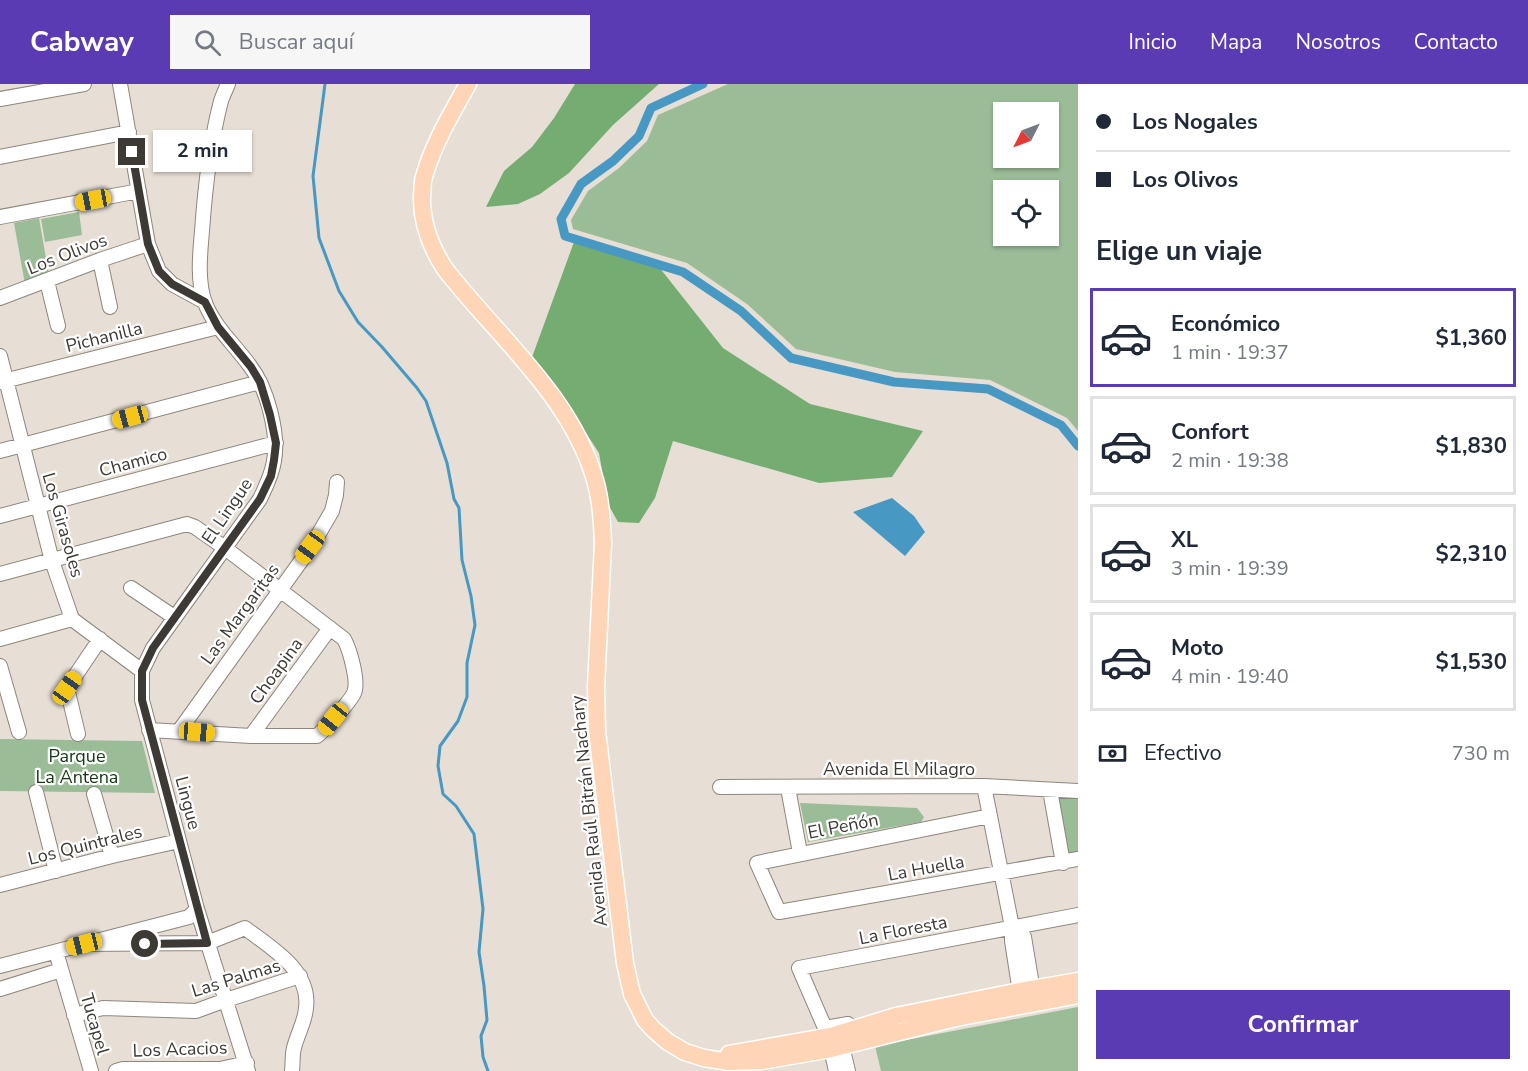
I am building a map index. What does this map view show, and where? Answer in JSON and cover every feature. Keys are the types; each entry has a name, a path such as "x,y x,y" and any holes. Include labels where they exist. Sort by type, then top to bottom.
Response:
{"main road":[{"name":"Avenida Raúl Bitrán Nachary","path":"468,84 435,148 423,178 422,208 425,229 433,251 445,269 560,406 572,426 595,479 603,543 596,687 597,731 626,972 635,1002 645,1020 676,1047 704,1058 915,1028 1078,981"},
{"name":"Avenida Raúl Bitrán Nachary","path":"832,1040 896,1016 1027,997 1078,995"}],"street":[{"path":"0,99 84,84"},
{"path":"120,84 148,244 159,271 172,284 205,302"},
{"name":"El Lingue","path":"142,671 153,648 174,617 260,499 271,476 274,460 276,443 260,382 251,367 218,327 205,302 201,283 200,255 205,188 222,99 228,84"},
{"path":"0,157 129,132"},
{"path":"0,218 139,191"},
{"name":"Los Olivos","path":"0,298 148,244"},
{"path":"100,260 110,308"},
{"path":"47,281 58,326"},
{"name":"Pichanilla","path":"3,381 218,327"},
{"name":"Los Girasoles","path":"0,356 3,381 52,561 72,619"},
{"path":"0,451 260,382"},
{"name":"Chamico","path":"0,516 276,443"},
{"name":"Las Margaritas","path":"179,731 310,547 332,511 337,482"},
{"path":"0,574 187,524 225,548 330,628 344,639 348,647 356,685 353,694 317,736 251,736 150,730"},
{"path":"131,588 174,617"},
{"path":"0,639 72,619 142,671"},
{"name":"Choapina","path":"251,736 330,628"},
{"path":"78,734 67,688 100,639"},
{"path":"0,666 19,732"},
{"name":"Lingue","path":"142,671 142,700 195,912 248,1067"},
{"path":"984,786 1012,927 1024,937 1027,997"},
{"name":"Avenida El Milagro","path":"720,787 984,786 1078,791"},
{"path":"788,788 800,853"},
{"path":"1050,790 1063,862"},
{"path":"36,792 56,871"},
{"path":"94,794 112,855"},
{"name":"El Peñón","path":"779,912 757,863 990,816"},
{"name":"Los Quintrales","path":"0,884 112,855 179,842"},
{"name":"La Huella","path":"779,912 1078,859"},
{"path":"0,966 189,917 195,912"},
{"name":"La Floresta","path":"832,1040 799,968 1078,915"},
{"path":"84,944 207,943 245,928 287,961 300,976 305,992 306,1008 294,1049 292,1071"},
{"name":"Tucapel","path":"56,952 91,1071"},
{"path":"0,988 61,970"},
{"name":"Las Palmas","path":"74,1015 104,1008 196,1011 300,976"},
{"path":"832,1040 836,1071"},
{"path":"832,1040 848,1071"},
{"name":"Los Acacios","path":"116,1071 248,1067"}],"green space":[{"path":"575,84 659,84 613,125 569,173 540,194 518,204 486,207 504,171 532,147 554,118"},
{"path":"728,84 1078,84 1078,431 1067,418 990,380 895,372 796,349 747,304 687,263 573,229 571,220 588,191 619,168 647,141 658,115"},
{"path":"79,212 82,235 45,242 41,219"},
{"path":"39,218 49,276 25,284 14,223"},
{"path":"574,242 659,267 723,348 810,404 923,431 892,477 819,483 673,441 655,498 639,523 618,522 608,504 599,453 564,399 531,360"},
{"name":"Parque La Antena","path":"0,739 142,741 155,793 0,791"},
{"path":"1059,796 1078,796 1078,854 1067,856 1057,801"},
{"path":"800,803 917,808 924,817 921,822 808,842"},
{"path":"1078,1007 1078,1071 881,1071 875,1046"}],"water":[{"path":"892,498 914,516 925,532 905,556 853,512"}],"waterway":[{"path":"325,84 313,176 319,238 339,291 358,322 382,347 426,401 447,463 454,499 459,508 462,560 475,625 467,663 467,697 458,721 440,746 438,766 443,794 456,806 474,834 483,909 479,952 487,1020 481,1036 483,1057 488,1071"},
{"path":"703,84 651,108 639,136 613,161 581,184 561,219 565,236 683,272 741,311 791,358 894,382 988,389 1061,425 1078,446"}],"route":[{"path":"132,152 148,244 159,271 172,284 205,302 218,327 251,367 260,382 276,443 271,476 260,499 174,617 153,648 142,671 142,700 207,943 145,944"}]}
